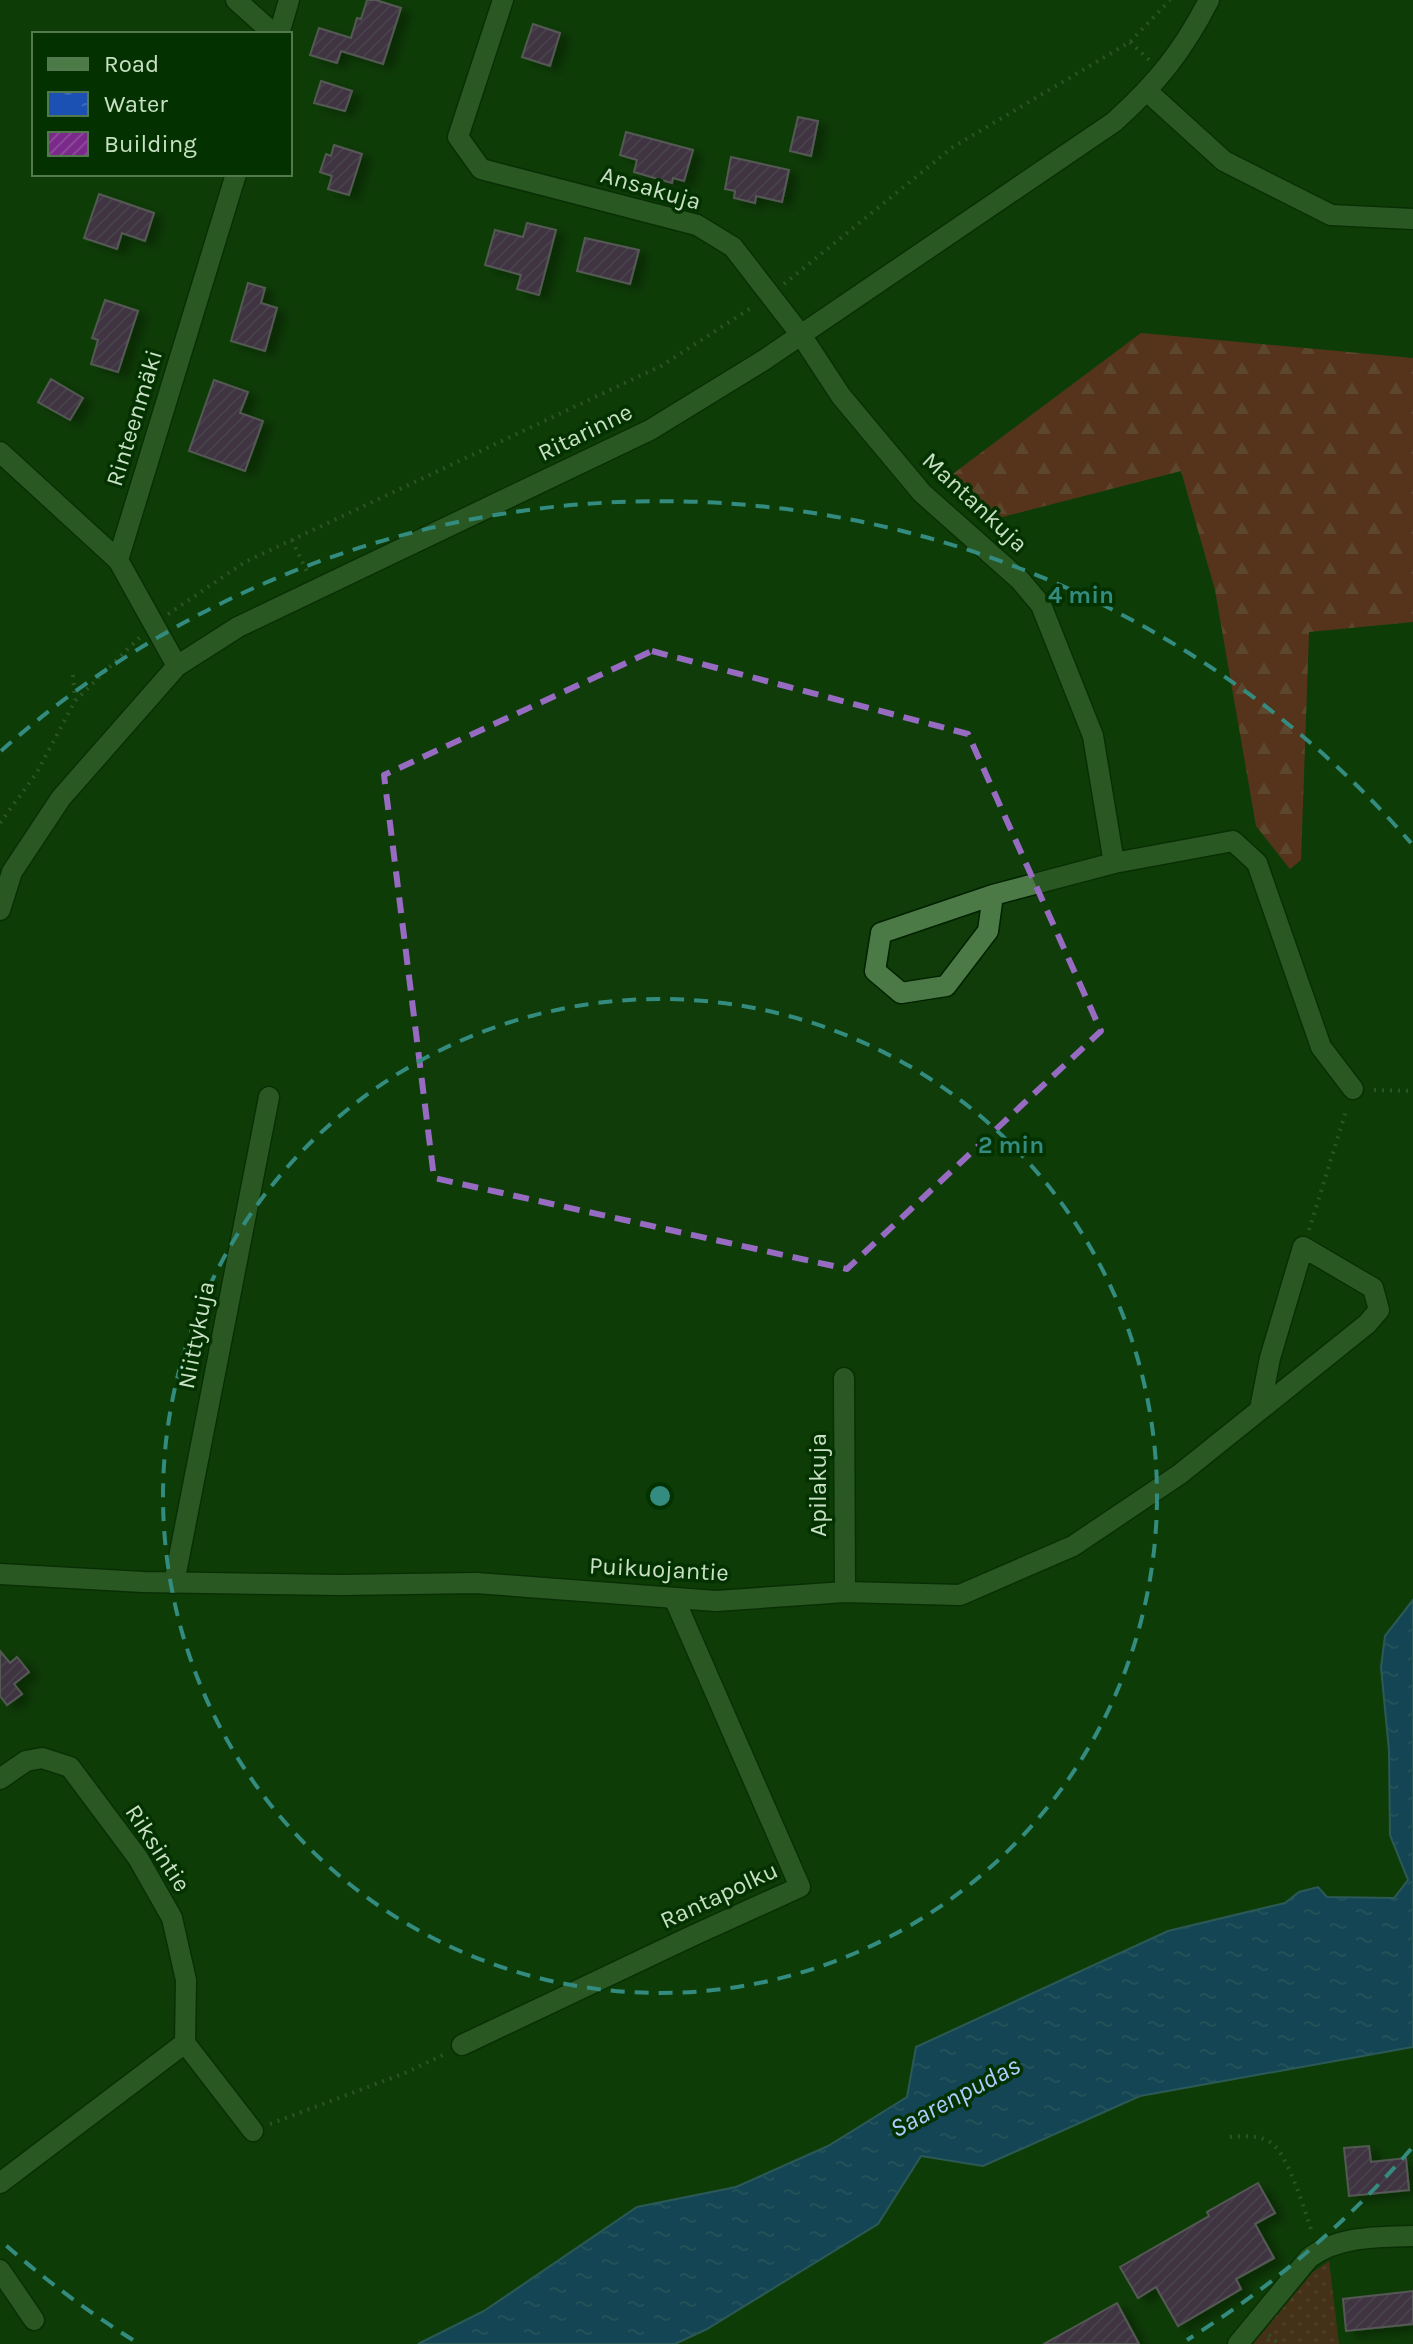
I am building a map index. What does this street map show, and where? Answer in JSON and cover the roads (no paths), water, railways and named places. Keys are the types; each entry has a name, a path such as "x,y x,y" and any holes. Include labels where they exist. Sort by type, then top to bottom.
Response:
{"street":[{"path":"236,0 275,32"},
{"path":"278,32 289,0"},
{"name":"Ansakuja","path":"503,0 458,137 481,169 697,225 733,247 801,335"},
{"name":"Ritarinne","path":"0,910 12,872 61,798 177,666 238,627 650,430 801,335 1114,122 1148,92 1190,37 1209,0"},
{"path":"1148,92 1224,161 1331,215 1413,219"},
{"name":"Rinteenmäki","path":"118,560 235,176"},
{"name":"Mantankuja","path":"801,335 841,396 922,493 1020,580 1041,605 1093,736 1114,863"},
{"path":"0,452 118,560 177,666"},
{"path":"993,895 988,931 946,986 901,993 875,971 881,933 993,895 1114,863 1233,841 1257,863 1321,1047 1353,1089"},
{"name":"Niittykuja","path":"174,1583 269,1097"},
{"name":"Puikuojantie","path":"0,1574 174,1583 476,1583 716,1601 845,1592 960,1595 1073,1546 1180,1474 1367,1324 1379,1310 1373,1288 1303,1247 1270,1358 1260,1409"},
{"name":"Apilakuja","path":"844,1378 845,1592"},
{"name":"Rantapolku","path":"462,2045 800,1887 674,1598"},
{"name":"Riksintie","path":"0,1779 26,1761 42,1758 70,1767 138,1858 172,1918 186,1980 185,2043"},
{"path":"0,2183 185,2043 253,2131"},
{"path":"1238,2344 1319,2250 1335,2244 1378,2237 1413,2236"},
{"path":"0,2270 34,2320"}],"water":[{"name":"Saarenpudas","path":"1413,1600 1413,2047 1140,2096 983,2166 921,2156 878,2224 707,2329 675,2344 418,2344 484,2311 637,2207 736,2187 828,2146 907,2097 916,2047 1168,1931 1285,1903 1299,1892 1318,1887 1327,1897 1394,1898 1408,1880 1390,1835 1389,1751 1381,1667 1385,1636"}]}
